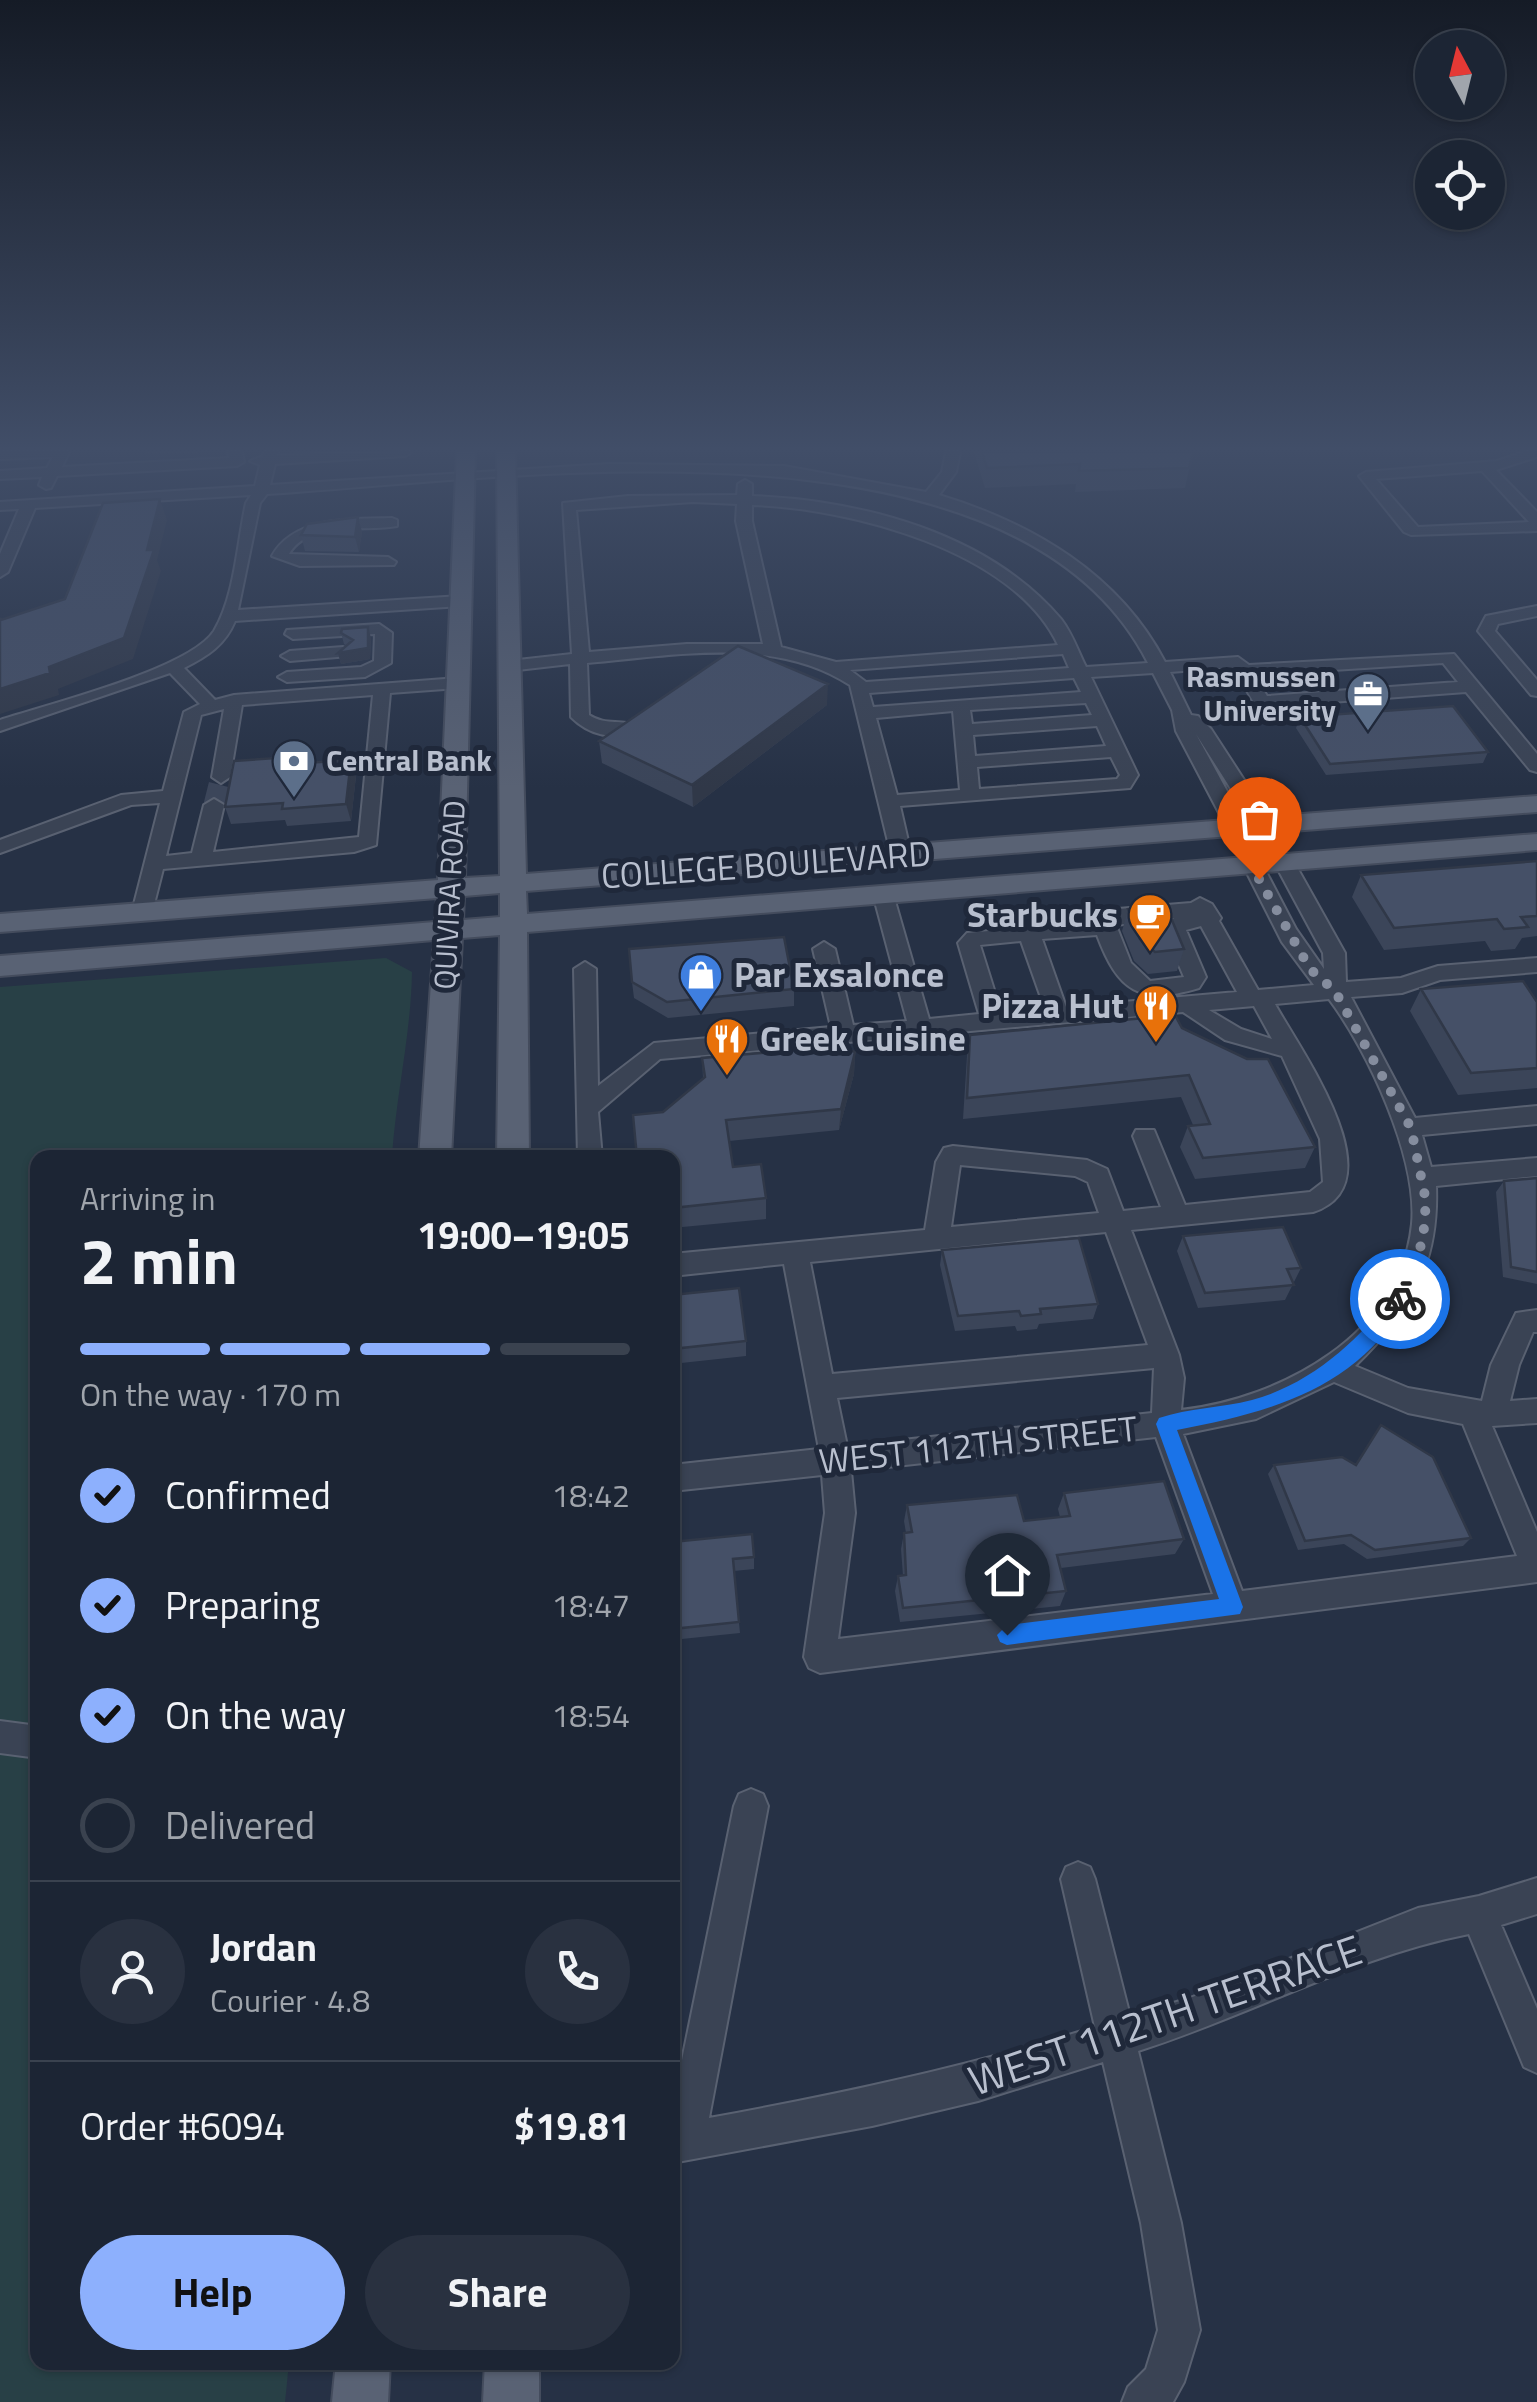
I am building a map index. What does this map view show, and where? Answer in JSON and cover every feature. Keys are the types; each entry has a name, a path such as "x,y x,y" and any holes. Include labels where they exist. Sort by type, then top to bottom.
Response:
{"main road":[{"name":"QUIVIRA ROAD","path":"435,1150 452,888 462,564"},
{"name":"QUIVIRA ROAD","path":"507,564 514,923 512,1150"},
{"name":"COLLEGE BOULEVARD","path":"0,924 1537,804"},
{"path":"1252,864 1262,847 1283,838 1459,823 1478,809"},
{"path":"1025,882 1052,866 1214,851 1244,839 1250,827"},
{"name":"COLLEGE BOULEVARD","path":"0,966 1537,842"},
{"path":"360,2402 362,2370"},
{"path":"511,2402 512,2370"}],"street":[{"path":"6,724 7,716 15,710 47,700 62,704 174,666 217,641 228,616 239,564"},
{"path":"573,564 580,717 599,730 627,728"},
{"path":"754,564 773,651"},
{"path":"888,800 1123,784 1130,775 1056,624 989,564"},
{"path":"1072,564 1130,618 1181,710 1185,732 1250,827"},
{"path":"228,616 461,601"},
{"path":"1537,611 1492,620 1486,631 1537,691"},
{"path":"284,696 297,612"},
{"path":"379,630 384,633 377,650 380,665 372,670 290,656 379,630"},
{"path":"509,666 748,648 834,667 846,673 859,688 901,854"},
{"path":"834,667 1068,649"},
{"path":"290,656 343,652"},
{"path":"1243,670 1448,658 1537,766"},
{"path":"859,688 1238,662 1262,702 1472,686"},
{"path":"174,666 210,705"},
{"path":"142,912 193,712 234,700 458,683"},
{"path":"154,862 354,846 369,840 382,689"},
{"path":"866,713 1092,697"},
{"path":"221,777 234,700"},
{"path":"961,705 970,794"},
{"path":"963,730 1102,720"},
{"path":"966,762 1118,752"},
{"path":"0,846 128,799 172,796"},
{"path":"201,859 214,805"},
{"name":"WEST 112TH STREET","path":"1284,862 1334,953 1335,991"},
{"name":"WEST 112TH STREET","path":"680,1477 1166,1424 1256,1407 1334,1369 1378,1330 1409,1284 1423,1240 1424,1177 1411,1128 1335,991 1310,969 1252,864"},
{"path":"883,894 920,1026"},
{"path":"992,1020 970,942 974,938 1099,928 1118,916 1208,913"},
{"path":"1099,928 1129,981 1144,988 1183,986 1195,977 1174,928 1208,913"},
{"path":"680,1264 1178,1217 1313,1202 1326,1196 1335,1184 1335,1154 1324,1116 1208,913"},
{"path":"1099,928 1129,1008"},
{"path":"1029,934 1058,1015"},
{"path":"824,949 844,1033"},
{"path":"586,1109 654,1050 1402,985 1438,972 1537,965"},
{"path":"585,969 589,1150"},
{"path":"1187,1003 1260,1047 1286,1048"},
{"path":"1411,1128 1537,1115"},
{"path":"1145,1136 1178,1217"},
{"path":"936,1240 948,1162 956,1154 1087,1170 1100,1180 1165,1355 1170,1378 1166,1424 1232,1607"},
{"path":"1424,1177 1537,1167"},
{"path":"795,1253 836,1460 840,1513 820,1658 1536,1568 1483,1414 1525,1321 1537,1322"},
{"path":"821,1387 1165,1355"},
{"path":"1334,1369 1382,1394 1444,1412 1537,1411"},
{"path":"0,1737 30,1741"},
{"path":"680,2134 751,1806"},
{"path":"1078,1879 1161,2223 1179,2330 1164,2382 1143,2402"},
{"name":"WEST 112TH TERRACE","path":"680,2143 872,2107 978,2082 1118,2040 1418,1926 1478,1914 1537,1896"},
{"path":"1478,1914 1537,2054"}],"green space":[{"path":"386,958 412,972 393,1150 30,1150 30,1725 0,1721 0,987"},
{"path":"0,1750 30,1756 30,2370 288,2370 285,2402 0,2402"}],"building":[{"path":"79,564 149,564 124,638 49,667 50,673 0,689 0,618 65,599"},
{"path":"368,627 368,648 338,653 353,640 341,633 342,629"},
{"path":"738,646 828,684 692,785 599,741"},
{"path":"1453,706 1488,752 1330,764 1300,717"},
{"path":"276,758 275,765 351,760 346,804 282,809 283,803 225,807 234,761"},
{"path":"1537,861 1537,916 1521,917 1528,927 1504,929 1497,919 1394,928 1361,875"},
{"path":"1166,906 1184,949 1155,952 1140,939 1128,909"},
{"path":"784,937 794,989 667,1002 632,982 629,949"},
{"path":"1523,981 1537,1002 1537,1068 1471,1073 1421,989"},
{"path":"1175,1015 1182,1028 1247,1059 1268,1059 1315,1147 1203,1158 1188,1126 1210,1124 1189,1075 967,1098 970,1035"},
{"path":"841,1046 855,1052 841,1109 726,1120 733,1167 761,1164 766,1198 680,1207 680,1150 636,1150 633,1115 663,1112 705,1077 702,1058"},
{"path":"1537,1178 1537,1272 1511,1267 1504,1181"},
{"path":"1283,1227 1301,1268 1287,1269 1294,1285 1205,1293 1183,1236"},
{"path":"1079,1238 1098,1304 1040,1309 1041,1314 1021,1316 1019,1311 958,1316 942,1250"},
{"path":"739,1288 746,1341 680,1348 680,1294"},
{"path":"1381,1425 1433,1457 1471,1538 1375,1550 1351,1535 1305,1541 1274,1465 1342,1457 1356,1465"},
{"path":"1164,1481 1184,1539 1057,1555 1066,1591 903,1608 898,1576 906,1575 904,1533 912,1532 907,1505 1017,1495 1024,1521 1070,1516 1064,1493"},
{"path":"752,1534 754,1557 733,1559 739,1622 680,1628 680,1541"}],"tunnel":[{"path":"214,805 221,777"}],"way so far":[{"path":"1259,879 1310,969 1335,991 1411,1128 1426,1201 1423,1240 1400,1299"}],"place":[{"name":"Rasmussen University","path":"1368,732"},
{"name":"Central Bank","path":"294,799"},
{"name":"Starbucks","path":"1150,953"},
{"name":"Par Exsalonce","path":"701,1013"},
{"name":"Pizza Hut","path":"1156,1044"},
{"name":"Greek Cuisine","path":"727,1077"}],"route":[{"path":"1007,1635 1232,1607 1166,1424 1256,1407 1312,1382 1370,1339 1400,1299"}]}
